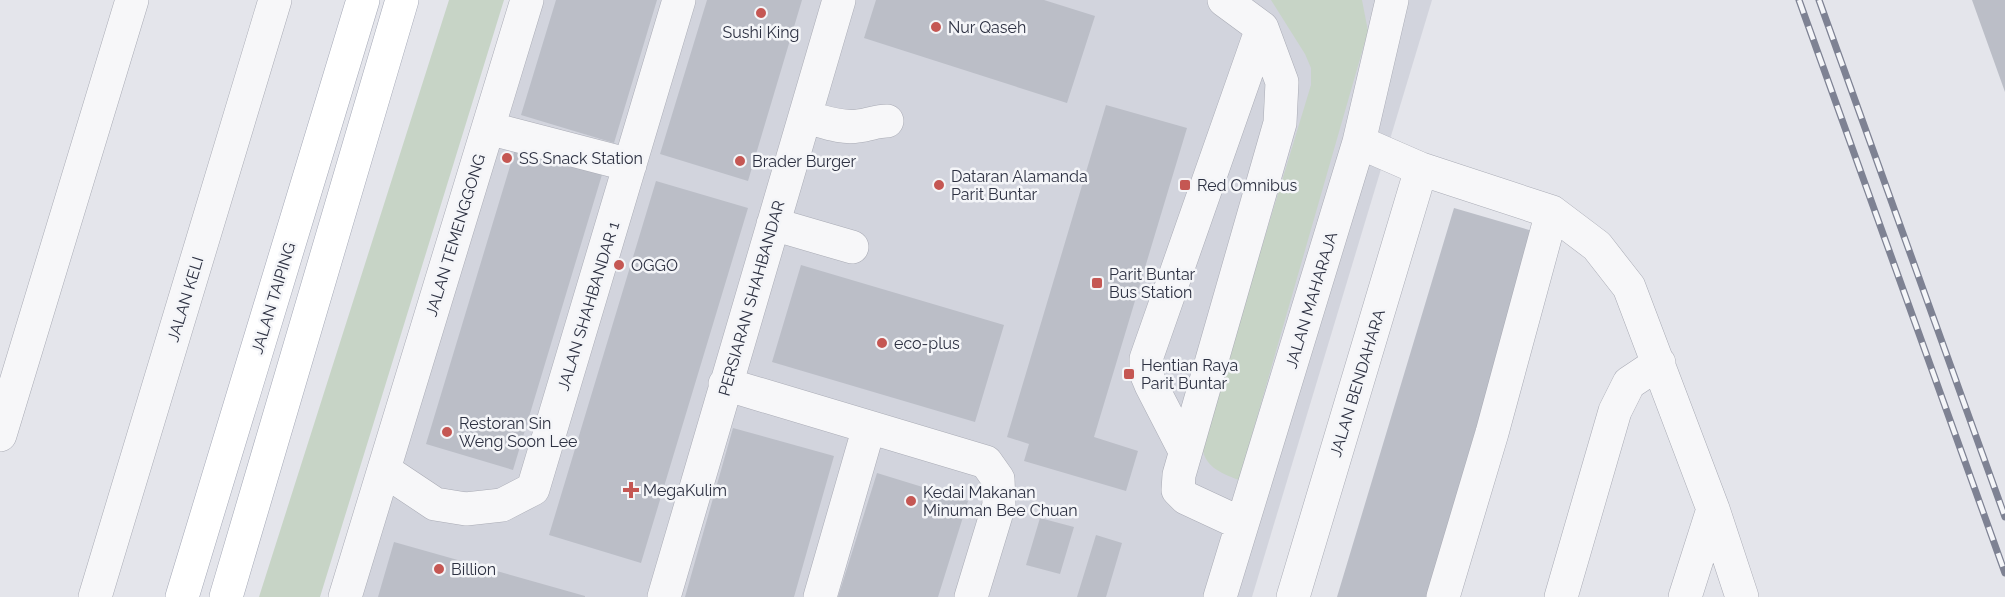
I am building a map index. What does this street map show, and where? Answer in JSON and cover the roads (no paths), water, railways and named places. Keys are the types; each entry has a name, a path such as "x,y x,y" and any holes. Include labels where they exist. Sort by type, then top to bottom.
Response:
{"main road":[{"name":"JALAN TAIPING","path":"182,597 363,0"},
{"path":"226,597 402,0"}],"street":[{"path":"0,435 132,0"},
{"name":"JALAN KELI","path":"95,597 274,0"},
{"name":"JALAN TEMENGGONG","path":"345,597 527,0"},
{"name":"JALAN SHAHBANDAR 1","path":"384,470 435,504 466,509 502,505 533,489 679,0"},
{"name":"PERSIARAN SHAHBANDAR","path":"664,597 839,0"},
{"path":"1224,0 1262,28 1282,82 1280,123 1185,451 1178,490 1186,498 1242,524"},
{"name":"JALAN MAHARAJA","path":"1220,597 1359,142 1392,0"},
{"path":"1185,451 1151,385 1146,373 1146,359 1262,28"},
{"path":"805,117 841,127 858,127 876,121 887,121"},
{"path":"488,128 630,165"},
{"path":"1359,142 1421,169 1552,212 1597,246 1629,287 1713,509 1742,597"},
{"name":"JALAN BENDAHARA","path":"1293,597 1421,169"},
{"path":"1443,597 1495,422 1552,212"},
{"path":"773,224 852,247"},
{"path":"1561,597 1616,411 1629,382 1659,363"},
{"path":"725,384 986,462 998,479 999,505 971,597"},
{"path":"820,597 869,427"},
{"path":"1685,597 1713,509"}],"railway":[{"path":"1799,0 2005,573"},
{"path":"1819,0 2005,517"}],"place":[{"name":"Sushi King","path":"761,13"},
{"name":"Nur Qaseh","path":"936,27"},
{"name":"SS Snack Station","path":"507,158"},
{"name":"Brader Burger","path":"740,161"},
{"name":"Dataran Alamanda Parit Buntar","path":"939,185"},
{"name":"Red Omnibus","path":"1185,185"},
{"name":"OGGO","path":"619,265"},
{"name":"Parit Buntar Bus Station","path":"1097,283"},
{"name":"eco-plus","path":"882,343"},
{"name":"Hentian Raya Parit Buntar","path":"1129,374"},
{"name":"Restoran Sin Weng Soon Lee","path":"447,432"},
{"name":"MegaKulim","path":"631,490"},
{"name":"Kedai Makanan Minuman Bee Chuan","path":"911,501"},
{"name":"Billion","path":"439,569"}]}
